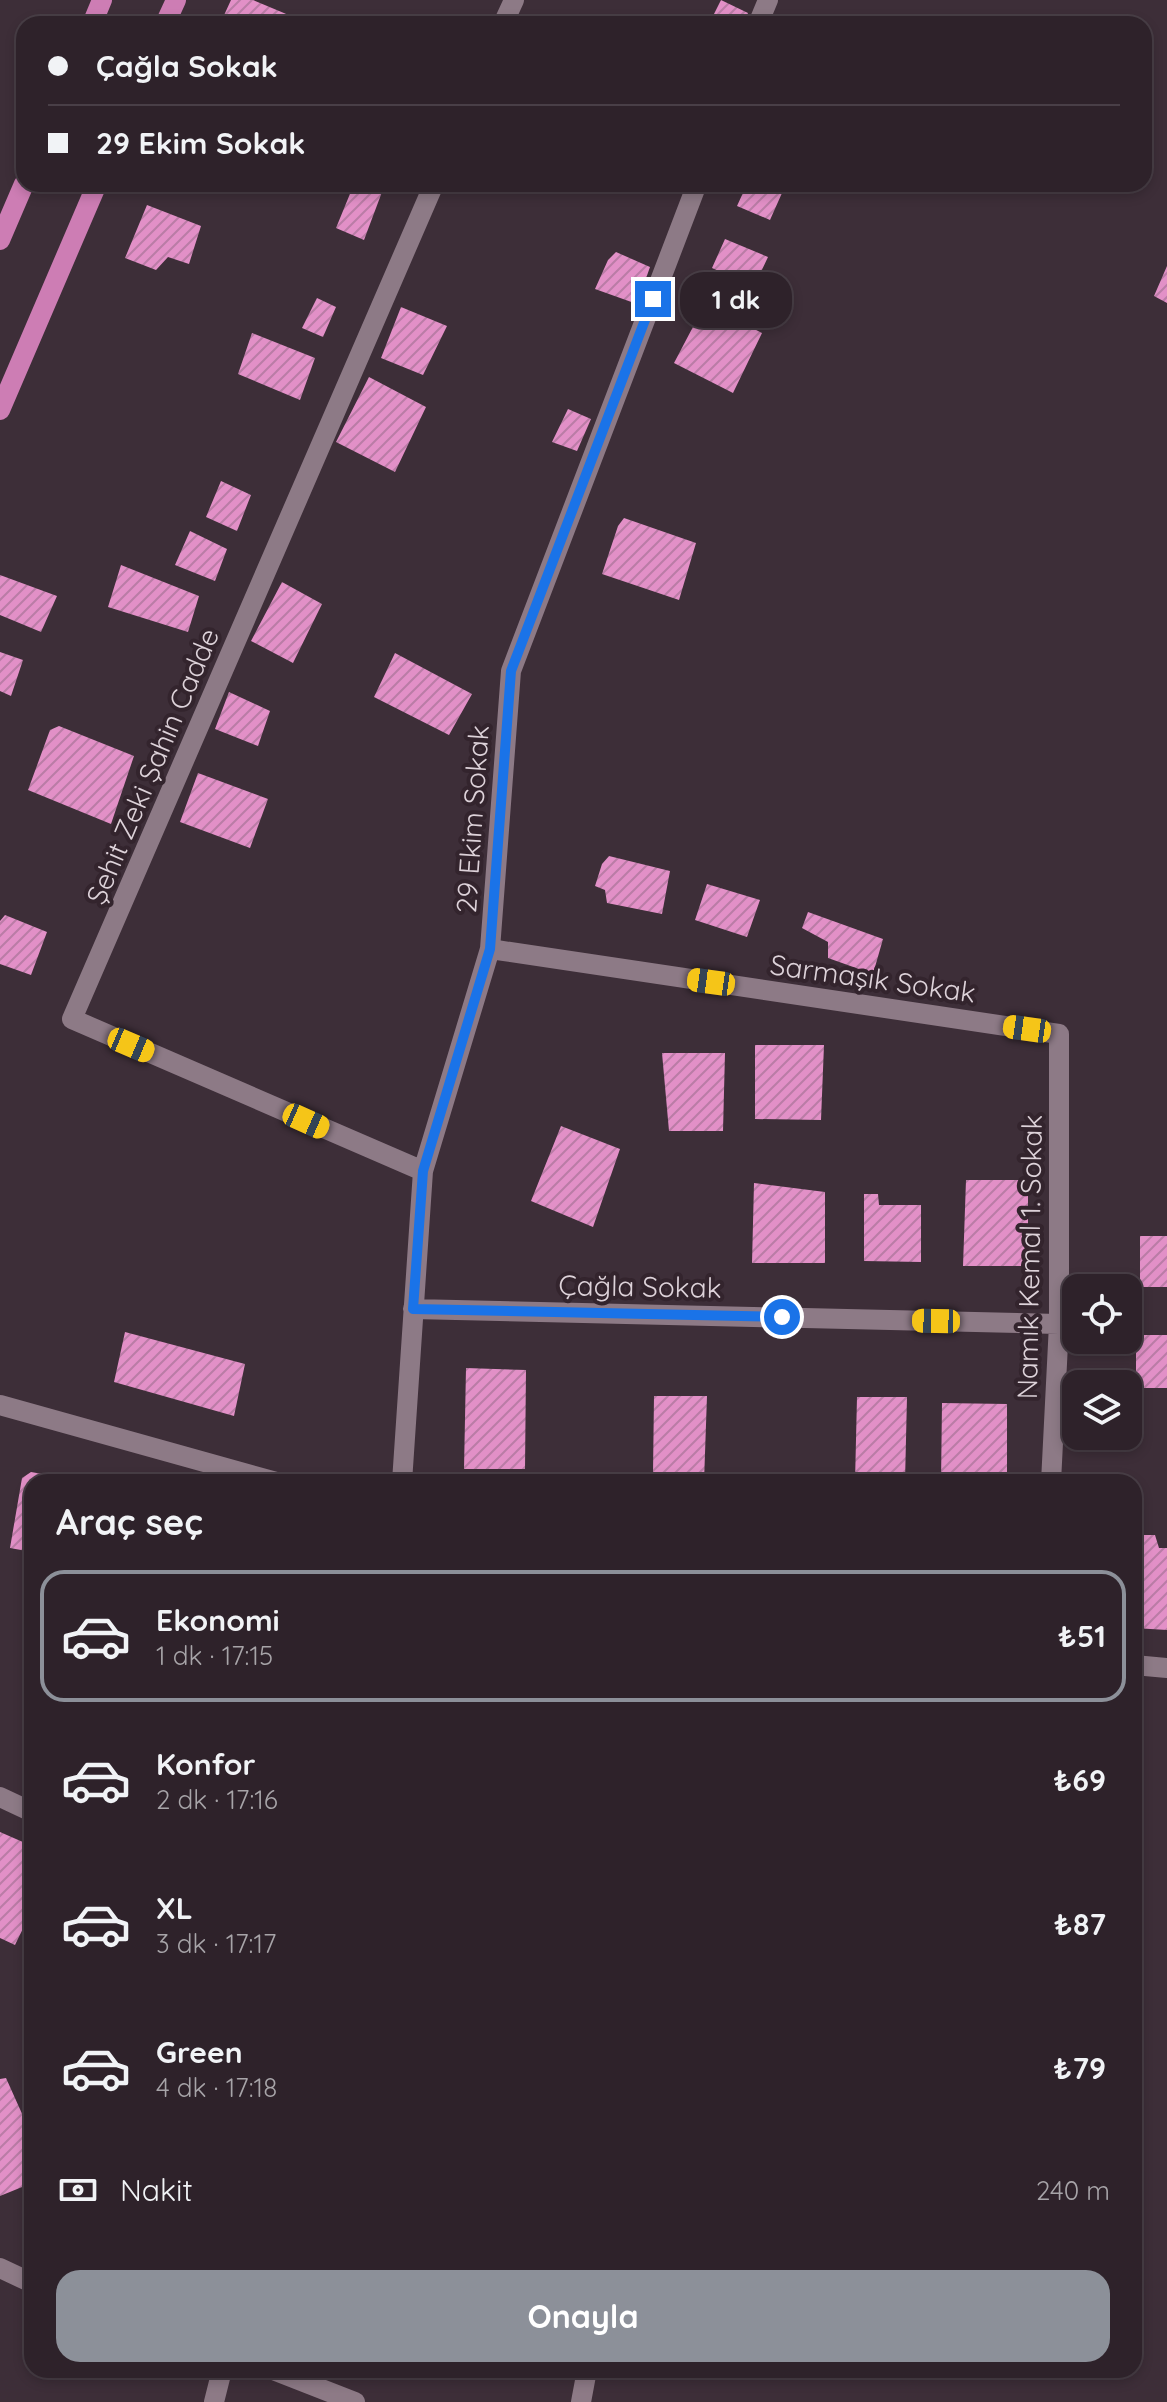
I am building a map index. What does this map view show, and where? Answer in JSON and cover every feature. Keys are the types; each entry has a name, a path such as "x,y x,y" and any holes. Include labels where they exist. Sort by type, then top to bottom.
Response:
{"main road":[{"path":"0,240 21,192"},
{"path":"0,410 94,192"}],"street":[{"name":"Şehit Zeki Şahin Cadde","path":"423,1171 72,1019 431,192"},
{"name":"29 Ekim Sokak","path":"403,1474 423,1171 490,949 511,671 694,192"},
{"name":"Sarmaşık Sokak","path":"490,949 1059,1034"},
{"name":"Namık Kemal 1. Sokak","path":"1051,1474 1059,1324 1059,1034"},
{"name":"Çağla Sokak","path":"413,1309 1059,1324"},
{"path":"0,1405 247,1474"},
{"path":"1142,1666 1167,1668"},
{"path":"0,1797 24,1808"},
{"path":"0,2268 24,2279"},
{"path":"214,2402 220,2378"},
{"path":"294,2378 355,2402"},
{"path":"581,2402 586,2378"}],"building":[{"path":"231,0 253,0 291,16 224,16"},
{"path":"721,0 748,13 747,16 713,16"},
{"path":"351,192 382,192 364,240 336,228"},
{"path":"743,192 782,192 770,220 737,206"},
{"path":"147,205 201,226 189,264 168,257 156,270 125,258"},
{"path":"725,239 768,257 754,287 712,268"},
{"path":"616,252 650,267 637,304 595,289 608,260"},
{"path":"1167,266 1167,303 1154,296"},
{"path":"317,298 336,307 323,337 302,328"},
{"path":"705,304 762,333 733,393 674,363"},
{"path":"401,307 447,326 423,375 381,358"},
{"path":"252,333 315,358 300,400 238,374"},
{"path":"369,377 426,407 395,472 336,442"},
{"path":"568,409 591,419 577,451 552,442"},
{"path":"221,481 251,495 237,531 206,517"},
{"path":"624,518 696,543 679,600 602,574 618,526"},
{"path":"190,531 227,549 215,581 175,565"},
{"path":"121,565 199,596 188,632 108,607"},
{"path":"0,575 57,596 41,632 0,615"},
{"path":"282,582 322,604 293,663 251,641"},
{"path":"0,652 23,660 11,696 0,691"},
{"path":"395,653 472,694 449,735 374,697"},
{"path":"229,692 270,711 258,746 215,729"},
{"path":"59,726 134,756 111,824 28,790 50,730"},
{"path":"198,773 268,799 250,848 180,822"},
{"path":"609,856 670,871 662,914 607,903 605,890 595,886 602,864"},
{"path":"707,884 760,900 747,937 695,920"},
{"path":"808,912 883,939 873,974 828,958 828,942 802,928"},
{"path":"5,915 47,932 31,975 0,964 0,921"},
{"path":"755,1045 824,1045 821,1120 755,1119"},
{"path":"662,1053 725,1053 723,1131 669,1131"},
{"path":"561,1126 620,1149 593,1227 531,1201"},
{"path":"966,1180 1028,1180 1028,1266 963,1266"},
{"path":"754,1183 825,1192 825,1263 752,1263"},
{"path":"864,1194 878,1194 879,1205 921,1205 921,1262 864,1261"},
{"path":"1140,1236 1167,1236 1167,1287 1142,1287"},
{"path":"125,1332 245,1364 234,1416 114,1382"},
{"path":"1142,1335 1167,1335 1167,1388 1142,1388 1142,1370 1136,1370 1136,1354 1142,1354"},
{"path":"466,1368 526,1370 525,1469 464,1469"},
{"path":"654,1396 707,1396 704,1474 653,1473"},
{"path":"857,1397 907,1397 905,1474 855,1474"},
{"path":"942,1403 1007,1404 1007,1474 941,1474"},
{"path":"24,1477 24,1551 10,1548"},
{"path":"1142,1535 1155,1535 1159,1548 1167,1548 1167,1630 1142,1628"},
{"path":"0,1832 24,1842 24,1926 15,1945 0,1938"},
{"path":"6,2078 24,2118 24,2186 0,2196 0,2079"}],"route":[{"path":"653,299 511,671 490,949 423,1171 413,1309 782,1317"}]}
